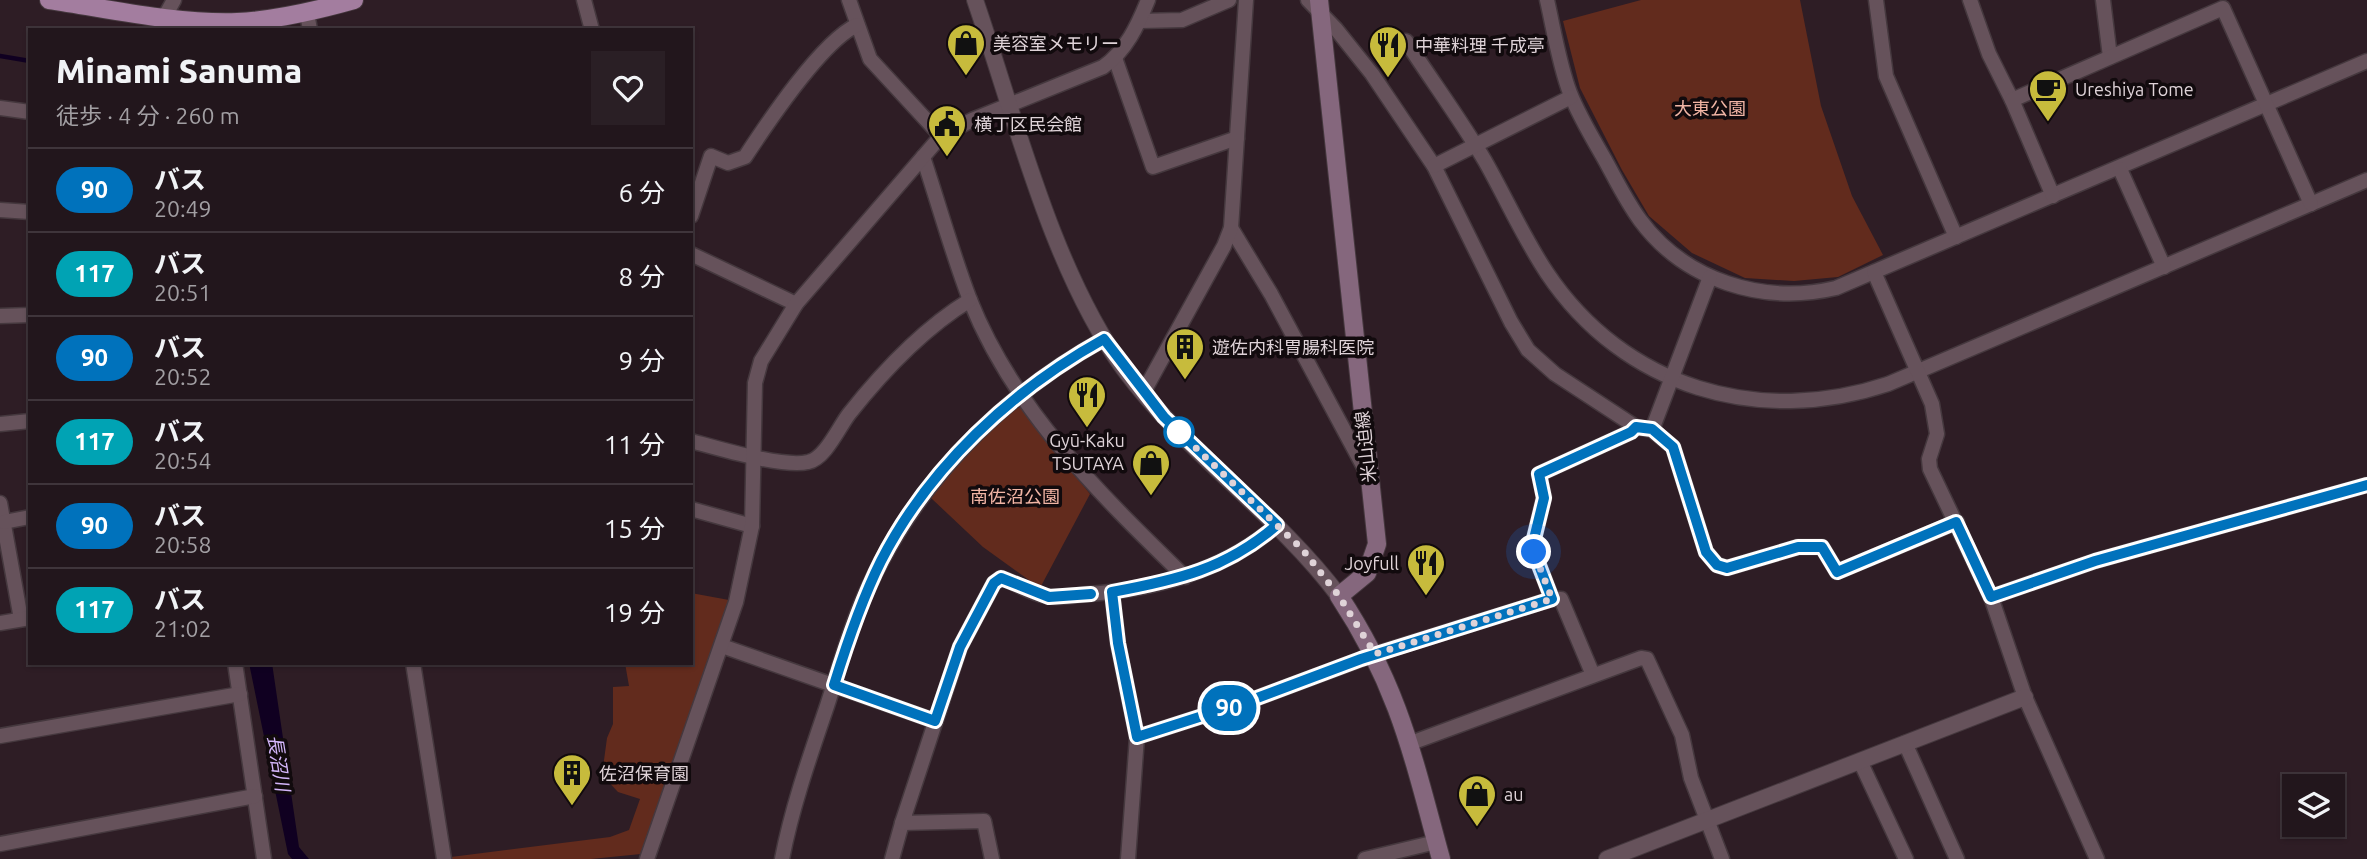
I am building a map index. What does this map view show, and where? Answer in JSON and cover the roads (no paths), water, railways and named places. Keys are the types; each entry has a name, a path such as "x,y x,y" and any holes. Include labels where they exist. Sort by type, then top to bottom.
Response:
{"main road":[{"path":"49,0 191,20 233,22 308,21 354,0"},
{"name":"米山迫線","path":"1316,5 1377,544 1374,561 1367,573 1339,596"},
{"path":"1339,596 1375,654 1411,743 1438,850"}],"street":[{"path":"165,16 174,0"},
{"path":"584,0 591,28"},
{"path":"849,0 870,59 920,117 941,136"},
{"path":"975,0 1061,250 1104,339 1143,393 1171,424 1303,550 1339,596"},
{"path":"647,859 736,603 752,526 752,457 757,372 770,344 796,304 941,136 1073,81 1115,58 1140,21 1148,0"},
{"path":"1140,21 1182,20 1229,0"},
{"path":"1143,393 1224,246 1231,228 1246,0"},
{"path":"1547,0 1571,97 1639,219 1671,253 1710,277 1750,291 1803,294 1836,288 2120,169 2367,61"},
{"path":"1876,0 1886,76 1956,237"},
{"path":"1970,0 1989,54 2053,196"},
{"path":"2103,0 2110,57"},
{"path":"1316,5 1378,83 1434,166 1511,322 1528,350 1555,374 1636,427 1652,429 1673,447 1706,552 1723,568 1812,546 1822,547 1837,572 1956,522"},
{"path":"2012,100 2223,8 2311,204"},
{"path":"693,210 710,156 728,163 745,157 820,56 840,34 857,25"},
{"path":"1406,41 1474,145 1546,271 1574,307 1628,355 1670,377 1735,398 1801,402 1857,394 1918,372 2367,180"},
{"path":"1115,58 1153,167 1237,138"},
{"path":"1434,166 1571,97"},
{"path":"0,108 28,112"},
{"path":"923,158 970,300 1020,393 1087,480 1185,577"},
{"path":"2120,169 2164,267"},
{"path":"0,210 28,212"},
{"path":"1231,228 1271,295 1367,473"},
{"path":"693,255 796,304"},
{"path":"1874,272 1937,421 1937,434 1929,459 1930,469 1991,597 2025,697 2097,859"},
{"path":"1652,429 1710,277"},
{"path":"693,442 752,457 808,463 819,456 850,413 893,365 947,315 970,300"},
{"path":"0,316 28,315"},
{"path":"782,859 795,802 864,596 897,534 943,471 1020,393 1104,339"},
{"path":"0,424 28,421"},
{"path":"1552,599 1532,547 1544,498 1539,474 1631,432 1636,427"},
{"path":"1991,597 2095,561 2367,485"},
{"path":"0,503 25,619 0,623"},
{"path":"693,510 752,526"},
{"path":"4,522 28,517"},
{"path":"891,859 960,647 979,608 1001,578 1049,597 1112,592 1185,577 1214,567 1251,547 1277,525"},
{"path":"1112,592 1118,643 1137,737 1128,859"},
{"path":"1137,737 1249,701 1375,654 1552,599 1561,599 1593,675"},
{"path":"722,646 935,721"},
{"path":"1411,743 1641,658 1651,663 1682,735 1690,778 1721,859"},
{"path":"235,665 264,859"},
{"path":"413,665 444,859"},
{"path":"0,736 240,694"},
{"path":"1607,859 2025,697"},
{"path":"1905,743 1957,859"},
{"path":"1860,761 1906,859"},
{"path":"0,844 255,796"},
{"path":"902,823 984,821 992,859"},
{"path":"1365,859 1438,850"}],"water":[{"name":"長沼川","path":"249,665 272,665 299,847 309,859 292,859 288,854"}],"waterway":[{"path":"0,56 28,61"}],"place":[{"name":"美容室メモリー","path":"966,77"},
{"name":"中華料理 千成亭","path":"1388,79"},
{"name":"Ureshiya Tome","path":"2048,123"},
{"name":"横丁区民会館","path":"947,158"},
{"name":"遊佐内科胃腸科医院","path":"1185,381"},
{"name":"Gyū-Kaku","path":"1087,429"},
{"name":"TSUTAYA","path":"1151,497"},
{"name":"Joyfull","path":"1426,597"},
{"name":"佐沼保育園","path":"572,807"},
{"name":"au","path":"1477,828"}],"park label":[{"name":"大東公園","path":"1710,108"},
{"name":"南佐沼公園","path":"1015,496"}]}
